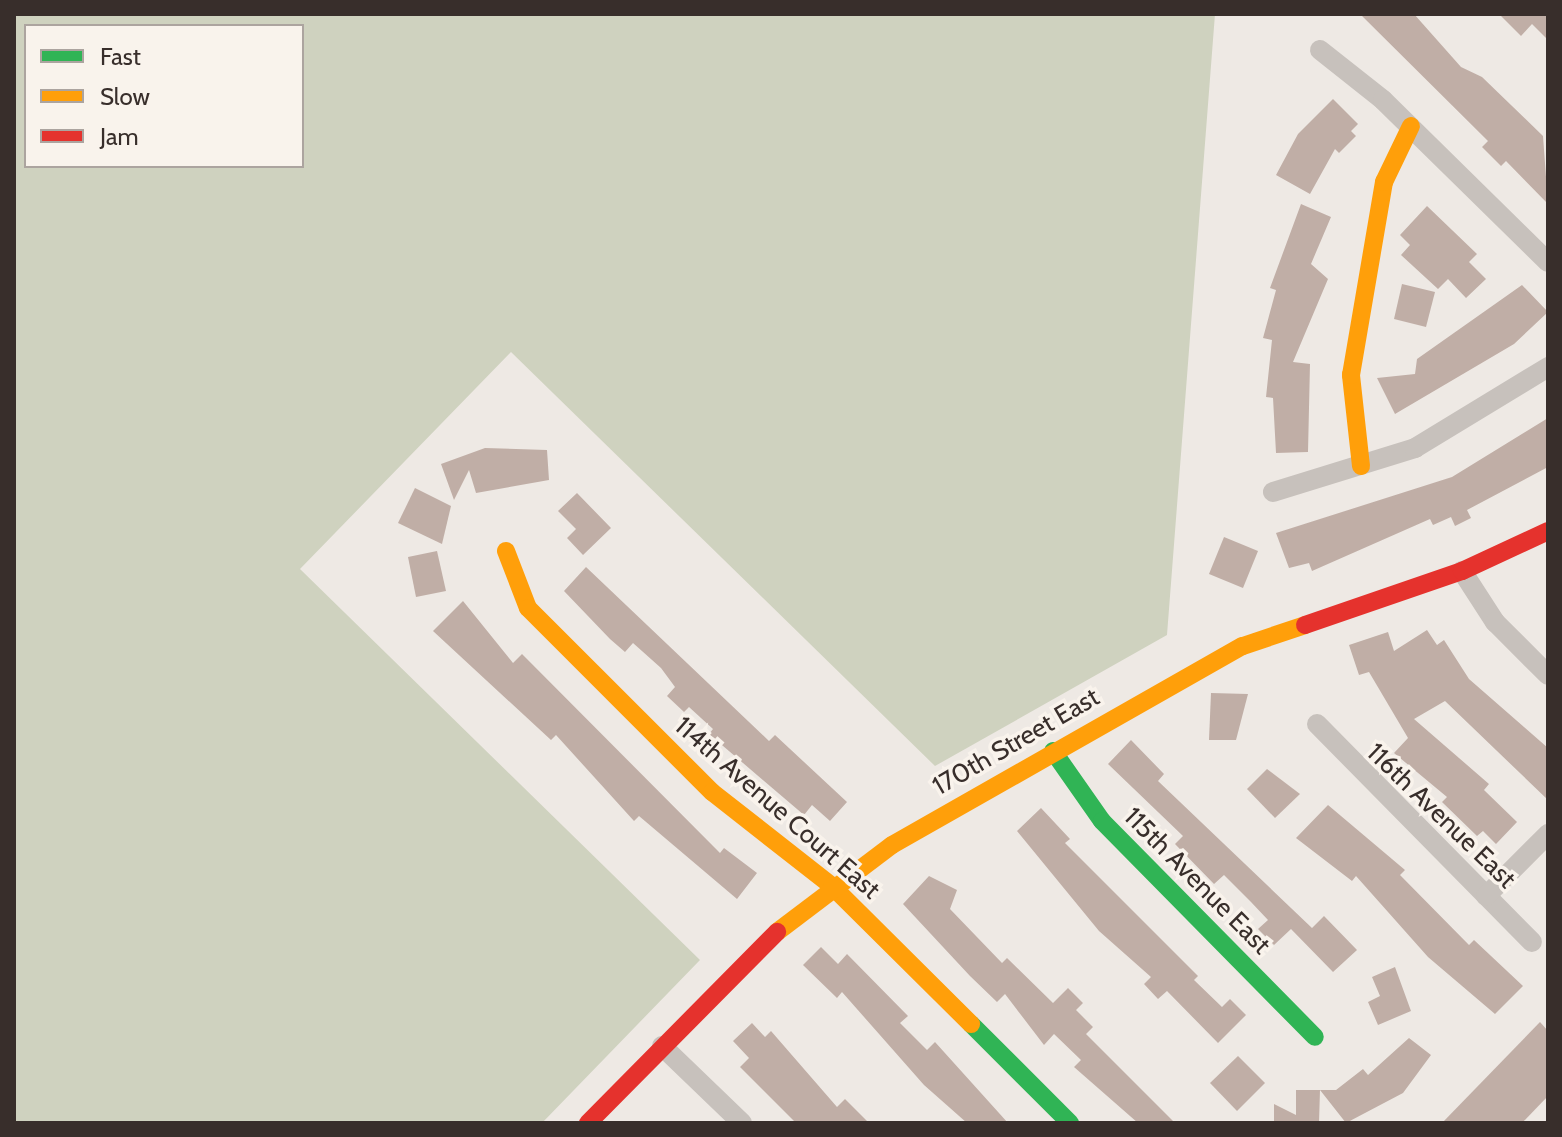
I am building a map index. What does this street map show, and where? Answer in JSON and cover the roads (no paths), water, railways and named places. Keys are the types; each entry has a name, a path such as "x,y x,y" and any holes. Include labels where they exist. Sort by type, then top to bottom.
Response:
{"street":[{"path":"1320,50 1411,126 1548,262"},
{"path":"1361,466 1351,409 1355,344 1384,182 1411,126"},
{"path":"1273,492 1361,466 1480,415 1548,367"},
{"name":"170th Street East","path":"588,1123 662,1046 832,886 1053,751 1243,646 1462,571 1548,531"},
{"name":"114th Avenue Court East","path":"506,551 528,608 712,792 832,886 1070,1123"},
{"path":"1462,571 1495,622 1548,675"},
{"name":"116th Avenue East","path":"1317,724 1532,942"},
{"name":"115th Avenue East","path":"1053,751 1102,821 1315,1037"},
{"path":"1486,896 1548,834"},
{"path":"662,1046 742,1123"}]}
